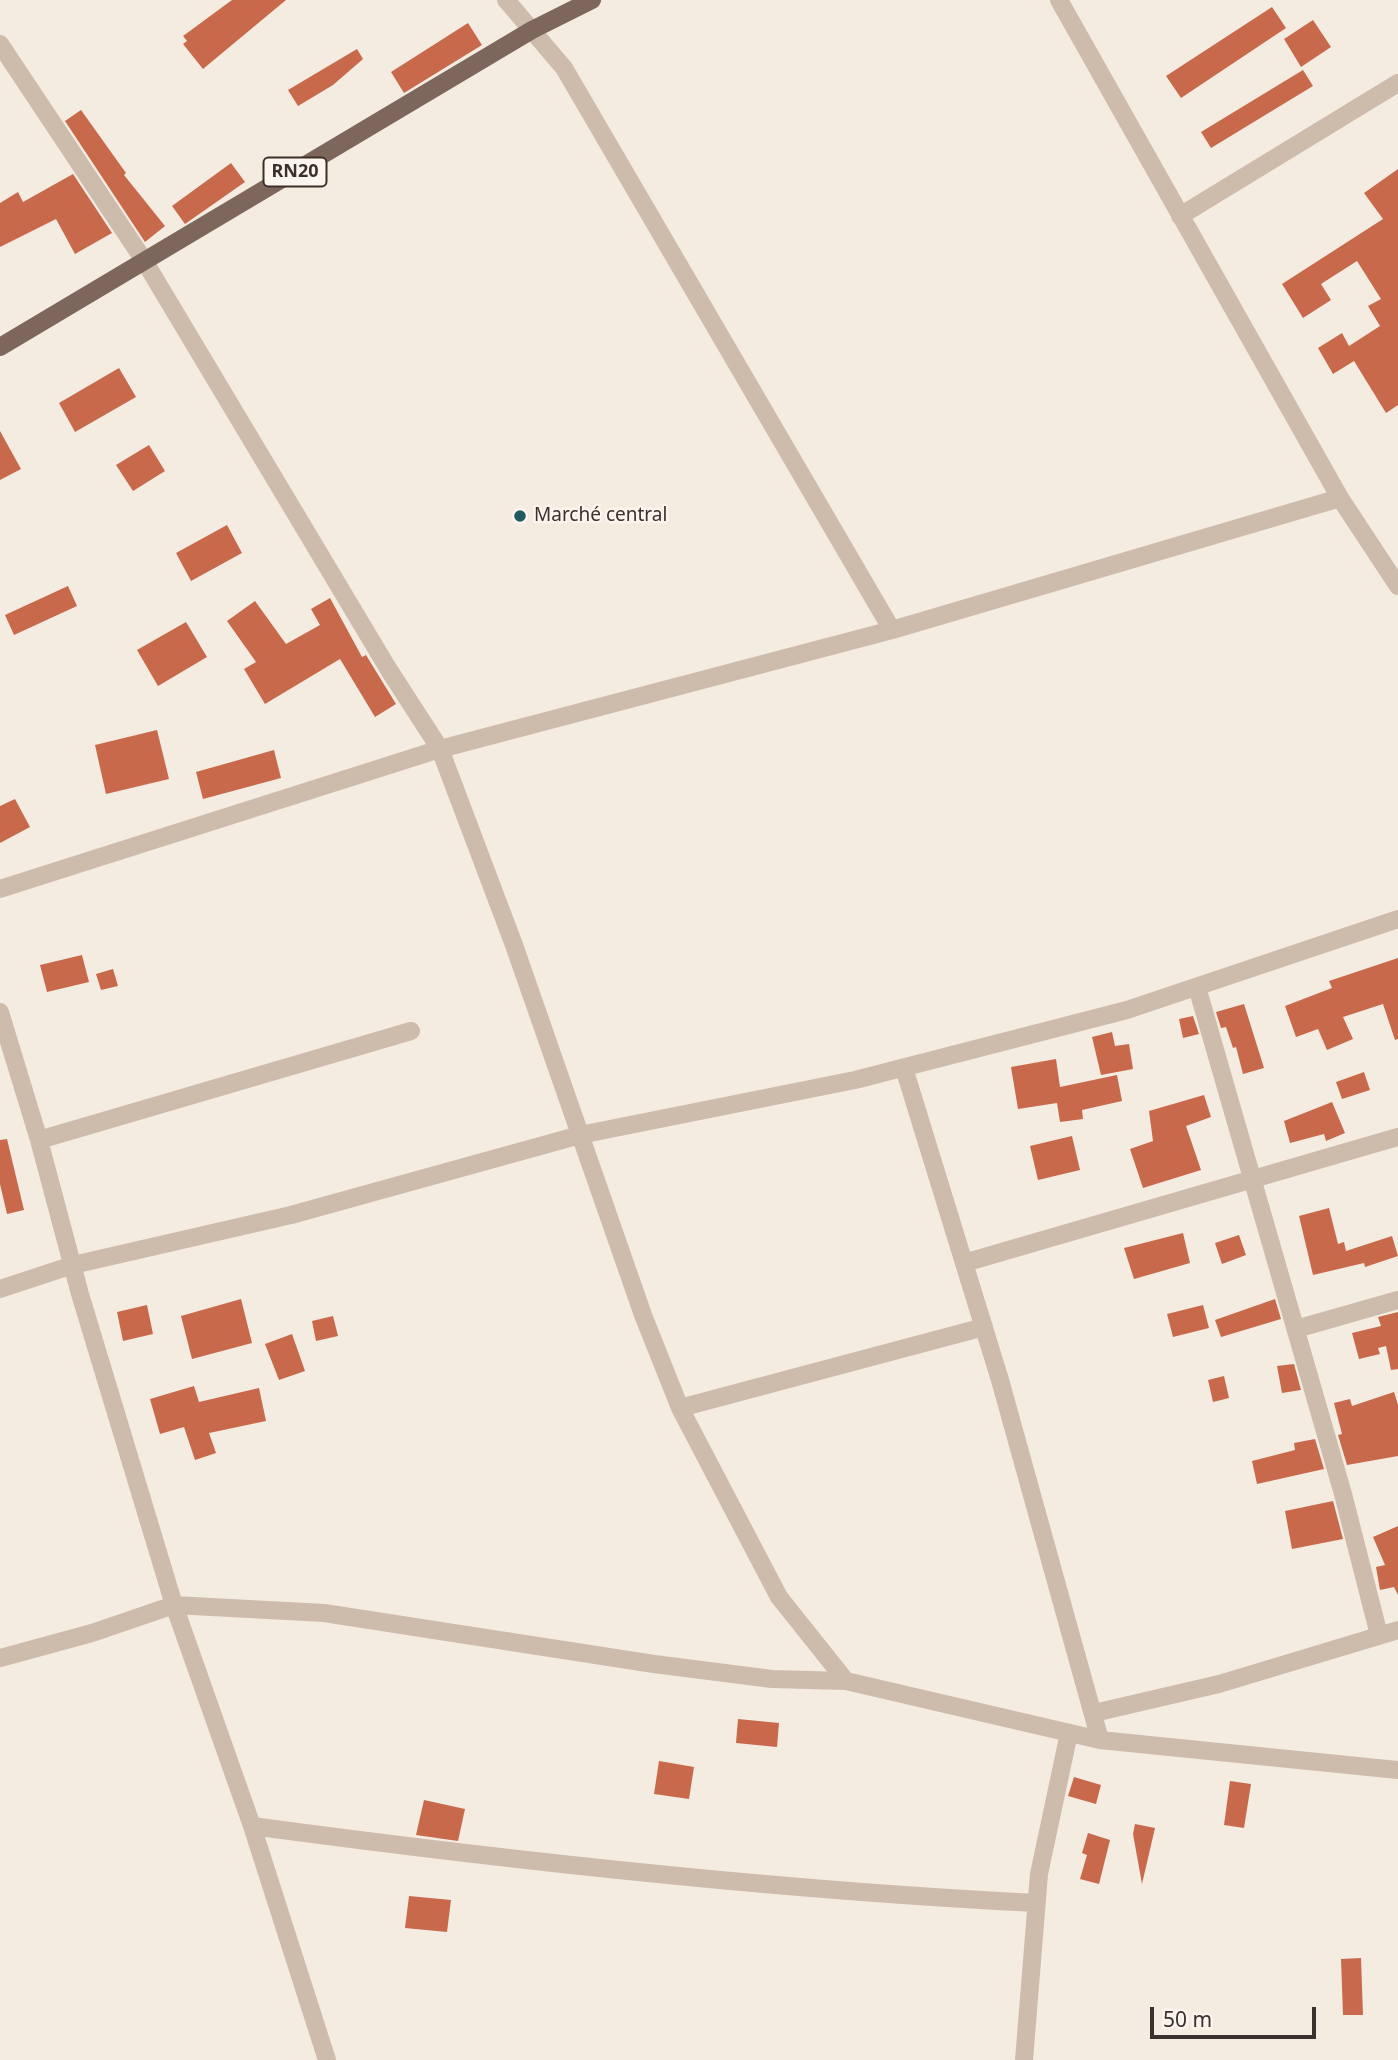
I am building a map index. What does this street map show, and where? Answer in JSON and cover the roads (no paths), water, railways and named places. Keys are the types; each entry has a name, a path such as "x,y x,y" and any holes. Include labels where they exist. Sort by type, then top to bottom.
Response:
{"main road":[{"name":"RN20","path":"0,347 532,30 592,0"}],"street":[{"path":"506,0 564,68 892,630"},
{"path":"1059,0 1340,498 1398,586"},
{"path":"0,44 145,262 389,670 440,749 643,1315 680,1408 779,1597 846,1681"},
{"path":"1180,216 1398,83"},
{"path":"0,889 440,749 892,630 1340,498"},
{"path":"0,1289 73,1265 291,1215 580,1135 904,1068 1127,1010 1398,919"},
{"path":"1196,987 1255,1180 1379,1635"},
{"path":"0,1012 174,1605 252,1826 298,1978 327,2060"},
{"path":"39,1140 411,1031"},
{"path":"904,1068 984,1327 1100,1740"},
{"path":"964,1263 1398,1137"},
{"path":"1297,1329 1398,1300"},
{"path":"680,1408 984,1327"},
{"path":"0,1658 92,1633 174,1605 324,1612 772,1679 846,1681 1100,1740 1398,1770"},
{"path":"1094,1713 1219,1684 1398,1630"},
{"path":"1024,2060 1038,1874 1069,1733"},
{"path":"252,1826 458,1853 885,1895 1036,1903"}],"place":[{"name":"Marché central","path":"520,516"}]}
